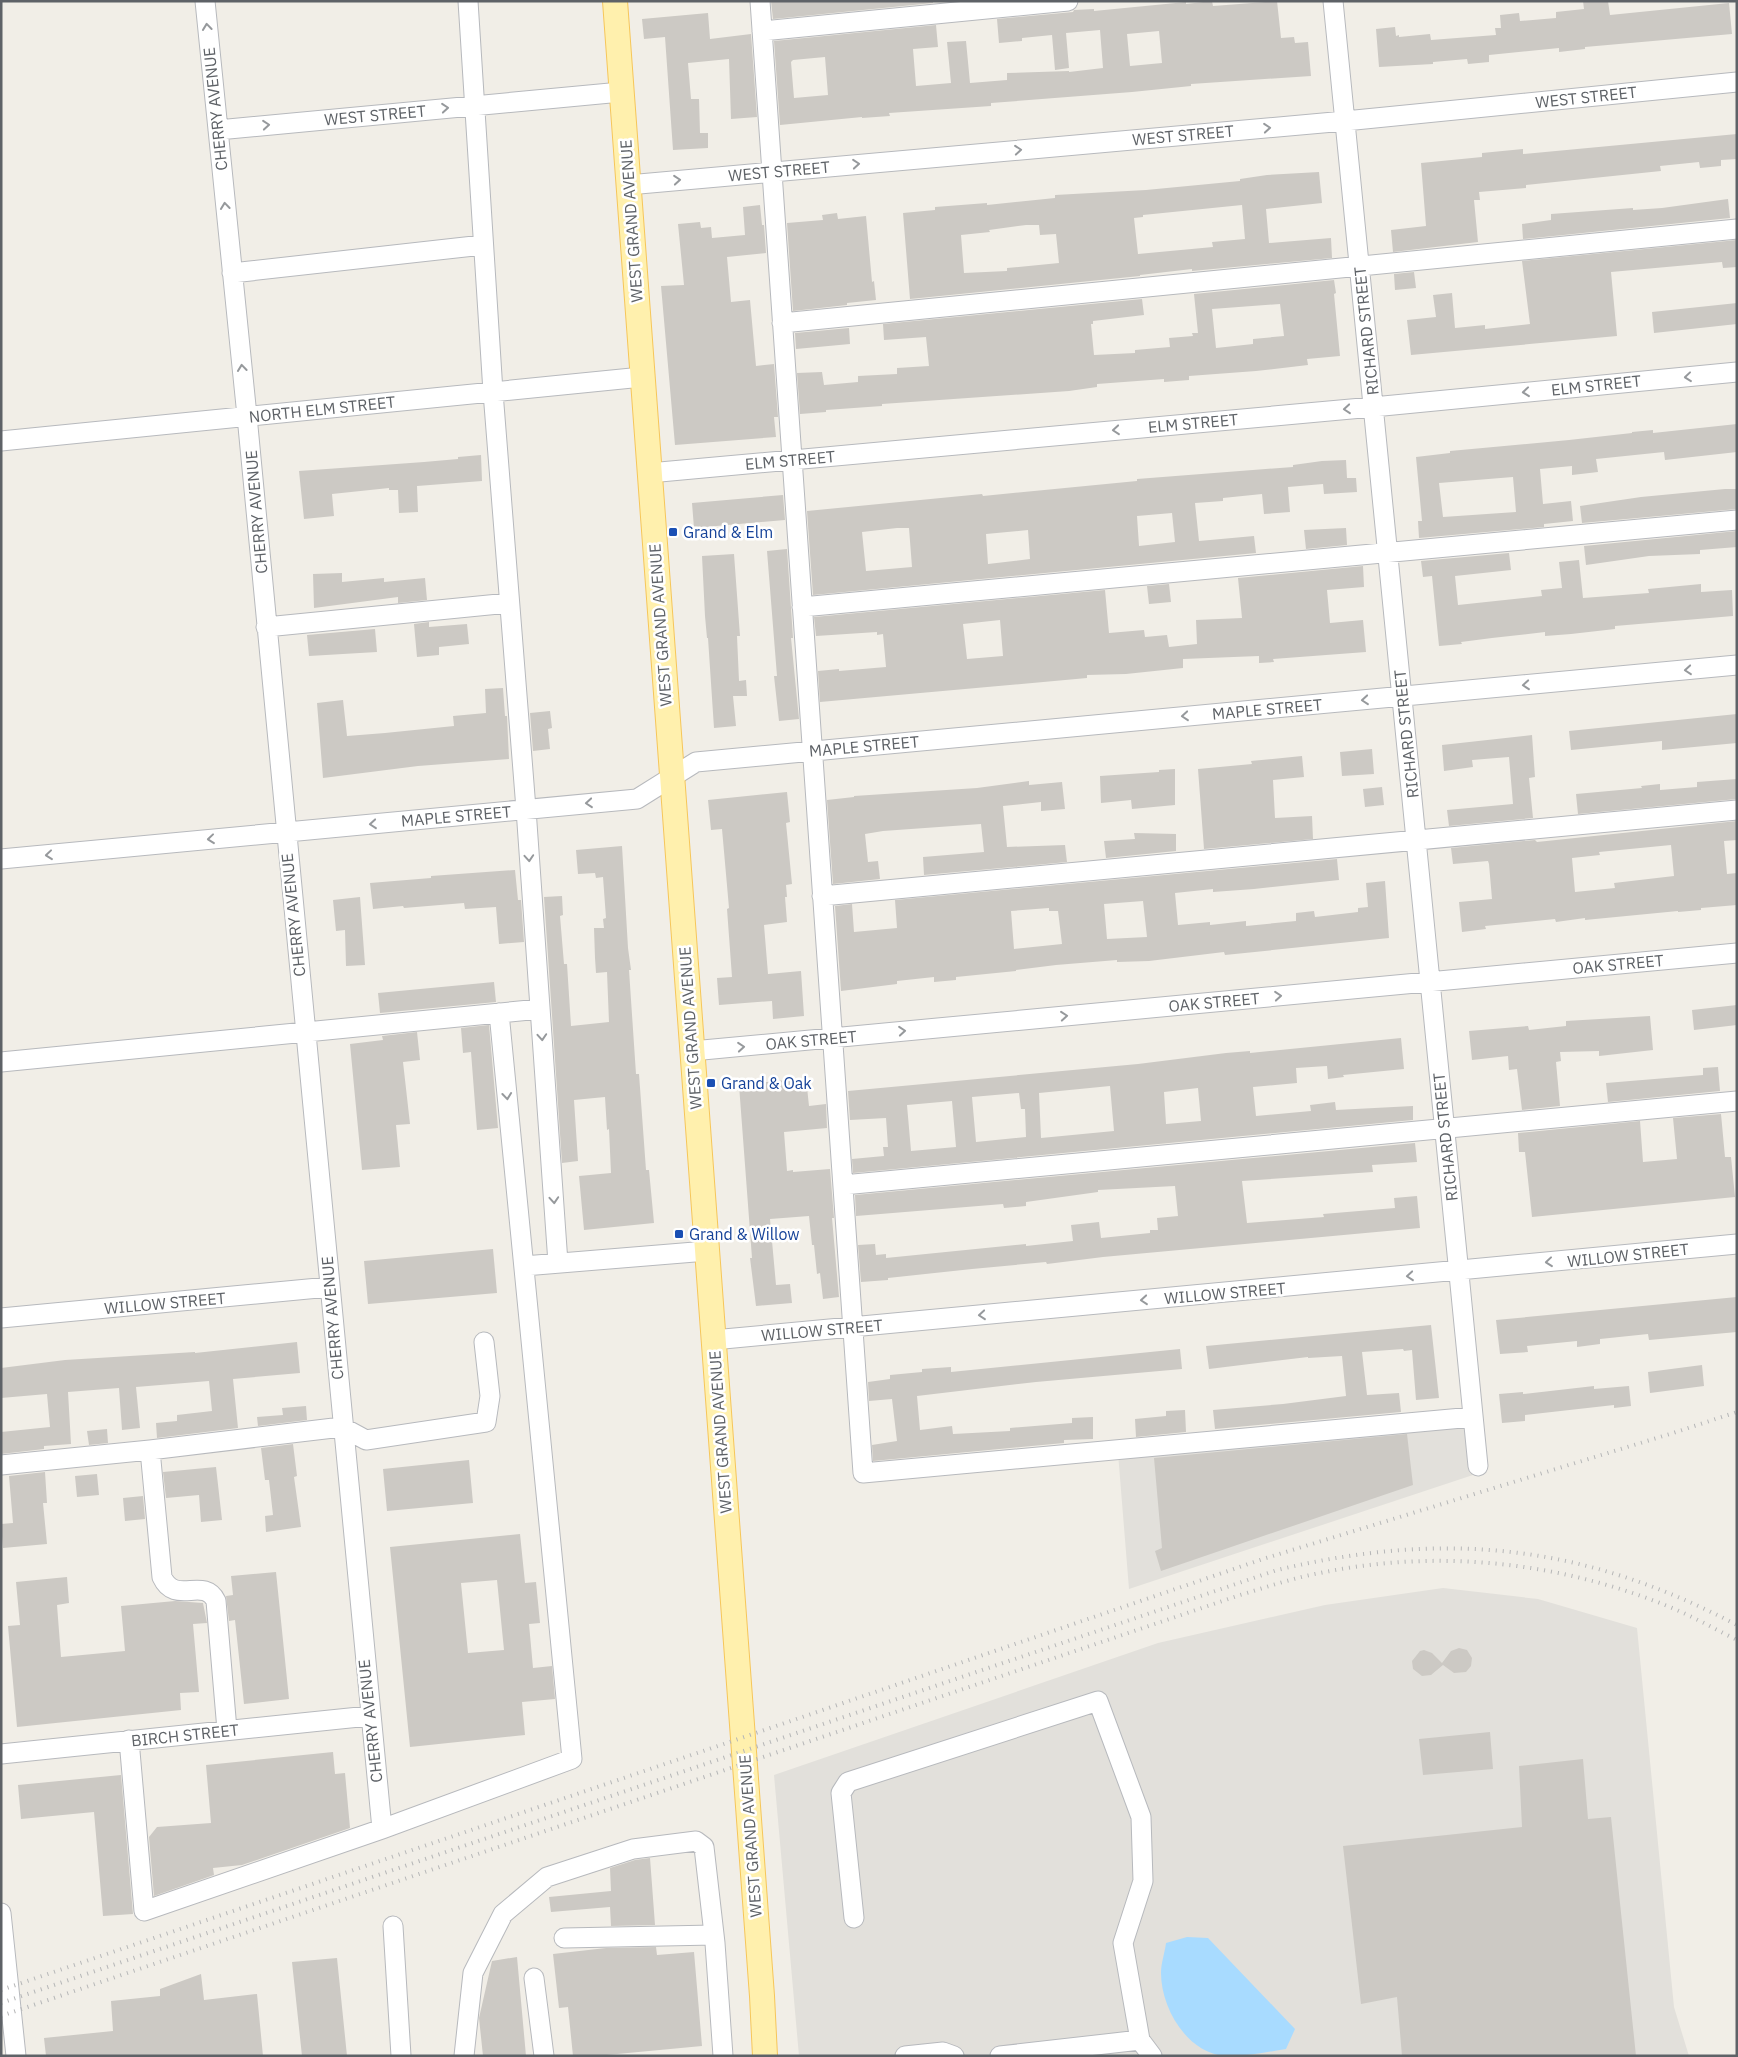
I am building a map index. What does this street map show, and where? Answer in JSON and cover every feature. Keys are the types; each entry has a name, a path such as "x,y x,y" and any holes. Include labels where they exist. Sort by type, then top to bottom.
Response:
{"main road":[{"name":"WEST GRAND AVENUE","path":"614,1 765,2056"}],"street":[{"name":"CHERRY AVENUE","path":"205,1 247,416 285,832 382,1829"},
{"path":"468,1 493,392 526,809 558,1263"},
{"path":"760,1 863,1473 1473,1417"},
{"path":"762,31 1068,1"},
{"name":"RICHARD STREET","path":"1333,1 1478,1466"},
{"name":"WEST STREET","path":"628,185 1345,121 1737,82"},
{"name":"WEST STREET","path":"218,130 621,92"},
{"path":"782,323 1737,229"},
{"path":"232,273 483,245"},
{"name":"ELM STREET","path":"649,473 1737,372"},
{"name":"NORTH ELM STREET","path":"1,441 642,377"},
{"path":"802,607 1737,520"},
{"path":"266,627 509,603"},
{"name":"MAPLE STREET","path":"1,860 637,799 672,779 696,762 1737,665"},
{"path":"822,896 1737,810"},
{"name":"OAK STREET","path":"692,1051 1737,953"},
{"path":"1,1062 540,1009"},
{"path":"129,1740 144,1911 382,1829 572,1759 499,1012"},
{"path":"843,1185 1737,1101"},
{"name":"WILLOW STREET","path":"713,1340 1737,1244"},
{"path":"524,1266 707,1251"},
{"name":"WILLOW STREET","path":"1,1318 329,1287"},
{"path":"1,1465 150,1450 342,1427 366,1440 486,1422 490,1396 484,1342"},
{"path":"150,1450 162,1577 166,1586 176,1591 204,1590 212,1594 216,1601 227,1730"},
{"path":"854,1918 840,1793 848,1782 1098,1701 1141,1817 1143,1881 1122,1943 1140,2040 1152,2056"},
{"name":"BIRCH STREET","path":"1,1754 370,1716"},
{"path":"464,2056 473,1973 503,1914 547,1877 634,1849 696,1842 704,1847 714,1935 723,2056"},
{"path":"1,1913 16,2056"},
{"path":"392,1926 401,2056"},
{"path":"564,1938 714,1935"},
{"path":"534,1978 544,2056"},
{"path":"1000,2056 1140,2040"},
{"path":"904,2056 943,2052 954,2056"}],"shaded area":[{"path":"1473,1417 1479,1473 1129,1589 1118,1453"},
{"path":"1443,1588 1538,1599 1637,1628 1674,2007 1689,2056 799,2056 774,1775 1158,1643 1325,1605"}],"water":[{"path":"1187,1937 1208,1938 1295,2029 1286,2049 1248,2055 1225,2056 1211,2053 1199,2047 1188,2038 1171,2014 1162,1986 1161,1973 1166,1943"}],"building":[{"path":"771,1 933,1 933,3 773,19"},
{"path":"1212,1 1213,6 1277,1 1281,38 1294,37 1295,43 1308,42 1311,76 1191,84 1191,86 1132,92 991,103 991,106 889,113 890,116 780,125 774,41 936,25 938,47 913,49 916,86 951,83 947,42 966,41 970,83 1007,80 1007,73 1069,72 1103,68 1100,30 1066,33 1069,68 1055,70 1052,35 1022,38 1022,41 999,43 997,19 1073,12 1074,10 1094,9 1094,11 1186,2 1186,4","holes":["1159,31 1162,63 1130,66 1127,34","825,57 828,95 794,98 791,62 793,60"]},
{"path":"1583,1 1608,1 1610,15 1729,3 1732,34 1585,47 1585,49 1559,52 1559,48 1489,55 1489,62 1468,64 1467,59 1433,62 1433,64 1379,67 1376,29 1395,27 1396,36 1399,35 1399,37 1430,34 1431,40 1496,35 1495,28 1501,28 1500,15 1519,13 1520,21 1556,18 1556,12 1584,9"},
{"path":"708,13 710,39 751,34 757,117 731,119 729,59 688,63 691,99 699,99 700,133 708,133 708,148 673,150 665,37 644,39 642,19"},
{"path":"1737,134 1737,159 1721,160 1721,166 1700,168 1699,162 1660,166 1661,171 1526,185 1526,188 1479,192 1480,200 1474,200 1478,242 1393,252 1391,230 1426,226 1421,163 1482,157 1482,153 1523,149 1523,154"},
{"path":"1319,172 1322,203 1266,209 1269,243 1331,238 1332,258 1192,271 1192,269 910,299 903,213 935,210 935,207 987,203 987,205 1055,198 1055,195 1146,190 1240,181 1240,179 1267,175","holes":["1242,205 1245,239 1212,242 1213,247 1138,254 1134,218 1143,217 1143,215","1026,225 1039,225 1040,235 1056,234 1059,263 1007,268 1007,271 964,273 961,235"]},
{"path":"1728,199 1730,218 1523,239 1522,224 1551,220 1551,214 1633,208 1633,210 1662,208"},
{"path":"760,205 766,253 727,257 731,302 750,300 756,366 774,364 778,417 774,417 776,437 675,445 661,286 684,285 678,224 700,222 701,228 711,227 712,238 745,235 743,207"},
{"path":"837,213 838,219 866,216 872,282 874,281 876,300 793,311 787,223 823,220 822,215"},
{"path":"1737,240 1737,267 1723,268 1722,262 1611,272 1617,336 1411,355 1407,320 1436,317 1433,295 1452,293 1455,328 1485,325 1485,329 1530,324 1522,261"},
{"path":"1414,272 1416,288 1395,290 1394,274"},
{"path":"1334,280 1340,356 1307,359 1308,365 1189,376 1189,380 1164,382 1164,379 1097,384 1097,387 1069,391 882,404 882,406 800,414 797,373 822,372 824,385 858,382 858,376 897,374 897,368 929,366 926,337 884,340 883,324 1142,299 1144,315 1093,321 1093,324 1091,324 1094,355 1135,353 1135,350 1170,347 1169,338 1193,336 1192,333 1198,333 1194,294","holes":["1280,304 1284,336 1253,339 1253,344 1216,348 1212,309"]},
{"path":"1737,303 1737,324 1654,333 1652,312"},
{"path":"849,328 850,344 796,349 795,333"},
{"path":"1737,424 1737,452 1665,460 1664,452 1596,459 1598,472 1572,475 1572,466 1540,469 1543,504 1571,501 1573,521 1544,524 1544,527 1419,538 1418,521 1422,521 1416,457 1450,453 1450,451 1632,432 1653,430 1653,433","holes":["1513,477 1516,512 1443,517 1439,483"]},
{"path":"481,455 482,481 417,486 418,512 399,513 398,490 389,490 389,488 332,494 334,516 304,519 299,471 424,462"},
{"path":"1346,460 1347,478 1356,478 1357,492 1324,494 1323,484 1288,487 1290,512 1264,514 1262,494 1223,498 1223,501 1195,503 1199,541 1254,536 1256,553 813,595 807,511 982,494 983,496 1137,481 1137,479 1293,467 1293,465","holes":["1172,513 1175,542 1139,546 1137,516","909,528 912,567 866,571 862,532","1028,530 1030,559 988,564 986,534"]},
{"path":"1737,489 1737,509 1582,523 1580,506 1641,497"},
{"path":"783,495 785,520 694,528 692,503"},
{"path":"1346,528 1347,545 1306,549 1304,530"},
{"path":"1737,531 1737,547 1700,550 1700,554 1649,556 1586,565 1584,546"},
{"path":"787,549 793,638 791,638 799,719 779,721 774,676 777,676 767,551"},
{"path":"1509,553 1511,570 1455,576 1458,605 1542,596 1541,590 1562,588 1559,562 1579,560 1583,598 1649,593 1648,589 1701,584 1701,592 1732,590 1733,616 1615,626 1615,629 1571,634 1545,636 1545,632 1439,646 1432,576 1423,577 1421,561"},
{"path":"734,554 740,636 737,636 739,681 746,680 747,696 733,696 736,726 714,728 702,556"},
{"path":"1363,566 1364,587 1327,590 1330,623 1363,620 1366,652 1273,659 1274,662 1259,663 1259,656 1183,659 1183,668 1126,674 1087,675 1087,678 820,702 818,671 886,667 883,634 877,635 877,632 816,636 814,617 1105,590 1109,633 1144,630 1145,637 1167,635 1169,647 1197,644 1196,620 1242,618 1238,578","holes":["1000,620 1003,656 967,659 963,624"]},
{"path":"342,573 342,582 384,578 384,582 425,578 427,600 398,603 398,597 314,608 313,574"},
{"path":"1169,584 1171,602 1149,604 1147,586"},
{"path":"429,622 429,627 467,624 469,644 439,647 439,655 417,657 414,624"},
{"path":"375,629 377,652 309,656 307,635"},
{"path":"503,688 505,716 507,716 509,759 418,766 323,778 317,703 343,700 347,736 385,733 454,726 453,716 486,713 485,689"},
{"path":"550,711 552,728 548,729 550,749 533,751 530,713"},
{"path":"1737,714 1737,743 1662,750 1662,741 1571,750 1569,731"},
{"path":"1532,735 1535,777 1529,778 1533,818 1449,826 1447,810 1513,804 1509,757 1472,760 1473,767 1444,771 1442,745"},
{"path":"1372,749 1374,774 1342,776 1340,752"},
{"path":"1302,756 1304,777 1273,780 1275,818 1312,816 1313,839 1204,849 1198,769 1252,764 1251,761"},
{"path":"1175,769 1175,805 1132,809 1131,800 1101,803 1100,776 1159,772 1159,770"},
{"path":"1737,779 1737,799 1578,814 1576,794 1642,788 1641,786 1660,784 1660,790 1697,787 1697,782"},
{"path":"1029,781 1029,785 1062,782 1065,809 1041,811 1041,802 1003,806 1007,847 1065,845 1067,862 924,875 923,857 984,852 981,824 883,831 865,834 868,862 878,861 880,879 833,884 827,800 854,796 977,788"},
{"path":"1382,787 1384,805 1365,807 1363,789"},
{"path":"787,792 790,822 786,823 792,884 786,885 787,922 764,925 768,974 801,971 804,1016 773,1019 772,1001 719,1005 717,978 732,977 727,909 729,908 722,829 711,830 708,800"},
{"path":"1737,821 1737,840 1724,841 1727,874 1737,873 1737,905 1585,920 1585,918 1556,922 1555,919 1485,926 1486,929 1462,932 1459,902 1492,899 1489,864 1488,861 1453,864 1451,848 1535,840 1537,842","holes":["1671,845 1674,876 1614,883 1615,888 1575,892 1572,858 1600,855 1599,852"]},
{"path":"1134,833 1176,834 1176,851 1106,858 1104,841 1135,839"},
{"path":"622,846 636,1074 639,1074 646,1170 649,1170 654,1223 584,1230 579,1176 611,1173 609,1129 607,1130 605,1097 574,1100 578,1161 562,1163 544,897 562,896 563,915 560,916 564,964 567,964 571,1026 609,1022 607,972 596,973 595,958 594,928 604,928 603,919 606,918 603,877 596,878 595,873 578,874 576,850"},
{"path":"1337,859 1339,880 1254,889 1213,892 1213,889 1175,893 1178,925 1210,922 1210,925 1246,921 1246,926 1296,921 1296,913 1314,911 1315,917 1358,912 1358,908 1368,907 1366,883 1385,881 1389,938 1225,955 1224,952 1149,961 1117,962 1117,960 1056,965 956,977 956,980 934,982 934,977 897,981 897,984 841,991 835,906 852,904 854,932 897,928 895,900","holes":["1143,901 1147,937 1107,939 1104,904","1049,908 1049,911 1058,911 1062,944 1014,949 1011,911"]},
{"path":"515,870 518,900 521,900 524,942 499,944 496,907 465,909 464,903 373,909 370,883 431,878 431,876"},
{"path":"360,897 365,965 346,966 345,930 336,931 333,900"},
{"path":"494,982 496,1002 380,1013 378,993"},
{"path":"1737,1005 1737,1025 1694,1030 1692,1010"},
{"path":"1650,1016 1653,1050 1599,1056 1599,1051 1560,1052 1561,1061 1556,1062 1560,1106 1522,1110 1517,1069 1509,1070 1508,1056 1472,1060 1469,1031 1528,1026 1529,1030 1566,1026 1566,1021"},
{"path":"489,1025 498,1128 477,1130 471,1052 463,1053 461,1028"},
{"path":"417,1032 420,1060 403,1062 410,1124 396,1125 400,1167 362,1170 350,1044 383,1040 382,1036"},
{"path":"1401,1038 1404,1069 1343,1075 1344,1077 1328,1079 1327,1066 1296,1068 1297,1083 1253,1087 1256,1116 1311,1111 1310,1105 1335,1102 1336,1110 1413,1106 1413,1120 853,1173 852,1159 884,1156 883,1147 888,1147 886,1118 850,1120 848,1091 1138,1064 1226,1053 1250,1051 1250,1053","holes":["1110,1086 1114,1131 1041,1138 1039,1093","1198,1088 1201,1121 1166,1124 1164,1092","1019,1093 1021,1109 1025,1109 1026,1137 976,1142 972,1097","952,1101 956,1147 911,1151 907,1105"]},
{"path":"1718,1067 1720,1091 1608,1102 1606,1083 1703,1075 1703,1068"},
{"path":"806,1078 809,1106 826,1104 827,1128 784,1132 787,1171 830,1169 839,1297 823,1299 820,1273 817,1274 814,1245 812,1245 809,1216 770,1219 776,1285 790,1284 792,1303 756,1306 750,1258 752,1258 739,1085"},
{"path":"1721,1114 1725,1157 1731,1157 1735,1197 1532,1217 1525,1152 1519,1152 1518,1133 1640,1121 1643,1162 1677,1159 1673,1118"},
{"path":"1415,1143 1417,1162 1372,1165 1373,1172 1242,1181 1247,1223 1324,1217 1323,1214 1395,1208 1394,1198 1417,1196 1420,1228 1103,1257 1047,1264 1046,1262 972,1269 861,1282 858,1245 875,1244 876,1255 886,1254 886,1258 1026,1244 1026,1246 1073,1241 1071,1225 1099,1222 1101,1238 1150,1233 1150,1230 1158,1230 1157,1218 1178,1216 1175,1186 1098,1190 1098,1192 1026,1202 1026,1206 1004,1208 1003,1204 856,1216 855,1195"},
{"path":"493,1249 497,1293 368,1304 364,1261"},
{"path":"1737,1297 1737,1332 1649,1340 1648,1334 1600,1339 1600,1344 1577,1347 1577,1341 1527,1346 1528,1352 1500,1354 1496,1320"},
{"path":"1431,1325 1439,1398 1416,1400 1412,1350 1362,1352 1367,1395 1399,1393 1401,1412 1215,1429 1213,1410 1346,1396 1342,1356 1308,1357 1209,1369 1206,1346"},
{"path":"297,1342 300,1373 233,1379 238,1428 157,1438 156,1423 177,1421 177,1415 212,1411 209,1381 136,1387 140,1428 122,1430 119,1388 68,1392 71,1444 44,1446 44,1449 1,1454 1,1432 50,1427 47,1394 1,1398 1,1368 65,1360 195,1353"},
{"path":"1180,1349 1182,1369 1036,1382 917,1396 920,1430 952,1426 953,1434 1010,1431 1010,1428 1072,1423 1072,1418 1093,1417 1093,1439 1064,1440 1064,1443 873,1461 872,1445 897,1441 892,1399 869,1401 868,1382 890,1379 890,1375 922,1372 922,1369 951,1367 951,1372"},
{"path":"1702,1365 1704,1386 1650,1393 1648,1372"},
{"path":"1594,1386 1594,1389 1629,1386 1631,1406 1614,1408 1614,1405 1525,1415 1525,1421 1502,1423 1499,1394 1523,1392 1523,1394"},
{"path":"306,1406 307,1420 258,1426 257,1417 283,1415 282,1408"},
{"path":"1185,1410 1186,1432 1136,1437 1135,1419 1166,1416 1166,1411"},
{"path":"107,1429 108,1443 89,1445 87,1431"},
{"path":"1407,1434 1413,1485 1161,1571 1155,1551 1162,1548 1154,1458"},
{"path":"293,1444 297,1476 294,1477 301,1527 266,1532 265,1516 273,1515 269,1480 265,1480 261,1448"},
{"path":"469,1460 473,1503 387,1511 383,1469"},
{"path":"216,1467 222,1520 201,1522 199,1495 166,1498 163,1472"},
{"path":"45,1472 47,1503 43,1503 47,1544 3,1548 1,1524 13,1523 9,1476"},
{"path":"97,1474 99,1495 77,1497 75,1476"},
{"path":"143,1496 145,1519 125,1521 123,1498"},
{"path":"520,1534 525,1583 536,1582 540,1623 529,1624 533,1668 552,1666 555,1699 522,1702 525,1735 410,1747 390,1547","holes":["497,1580 504,1650 468,1653 461,1583"]},
{"path":"276,1572 289,1699 244,1704 235,1620 229,1621 226,1596 233,1595 231,1576"},
{"path":"67,1577 69,1603 57,1605 61,1657 125,1651 121,1606 175,1601 203,1603 207,1623 193,1624 199,1692 180,1693 181,1710 17,1727 8,1626 20,1625 16,1582"},
{"path":"1459,1648 1467,1650 1472,1658 1471,1666 1466,1672 1454,1673 1443,1665 1431,1675 1422,1676 1413,1669 1412,1661 1420,1651 1424,1650 1432,1653 1442,1663 1451,1651"},
{"path":"1490,1732 1493,1769 1423,1775 1419,1739"},
{"path":"333,1752 335,1774 345,1773 350,1828 242,1865 213,1868 214,1875 154,1896 149,1837 157,1827 211,1823 206,1765"},
{"path":"1583,1759 1588,1819 1611,1817 1636,2056 1402,2056 1397,1997 1361,2004 1343,1846 1522,1827 1519,1766"},
{"path":"121,1775 133,1914 103,1916 94,1812 21,1819 18,1785"},
{"path":"650,1858 655,1925 611,1926 610,1907 551,1912 549,1897 611,1891 610,1868 635,1860"},
{"path":"656,1947 657,1955 694,1952 702,2046 596,2056 573,2056 568,2007 559,2008 553,1954 606,1948"},
{"path":"517,1957 526,2056 483,2056 479,2018 492,1961"},
{"path":"337,1958 347,2056 302,2056 292,1962"},
{"path":"201,1974 204,2000 257,1994 263,2056 46,2056 44,2038 113,2031 111,2001 160,1996 160,1989"}],"railway":[{"path":"1,1990 1263,1559 1737,1412"},
{"path":"1,2003 1277,1570 1339,1558 1398,1550 1456,1548 1512,1552 1568,1561 1624,1577 1680,1598 1737,1625"},
{"path":"1,2016 1240,1595 1310,1575 1364,1566 1407,1562 1451,1561 1538,1569 1581,1578 1623,1590 1665,1605 1737,1640"}],"place":[{"name":"Grand & Elm","path":"673,532"},
{"name":"Grand & Oak","path":"711,1083"},
{"name":"Grand & Willow","path":"679,1234"}]}
